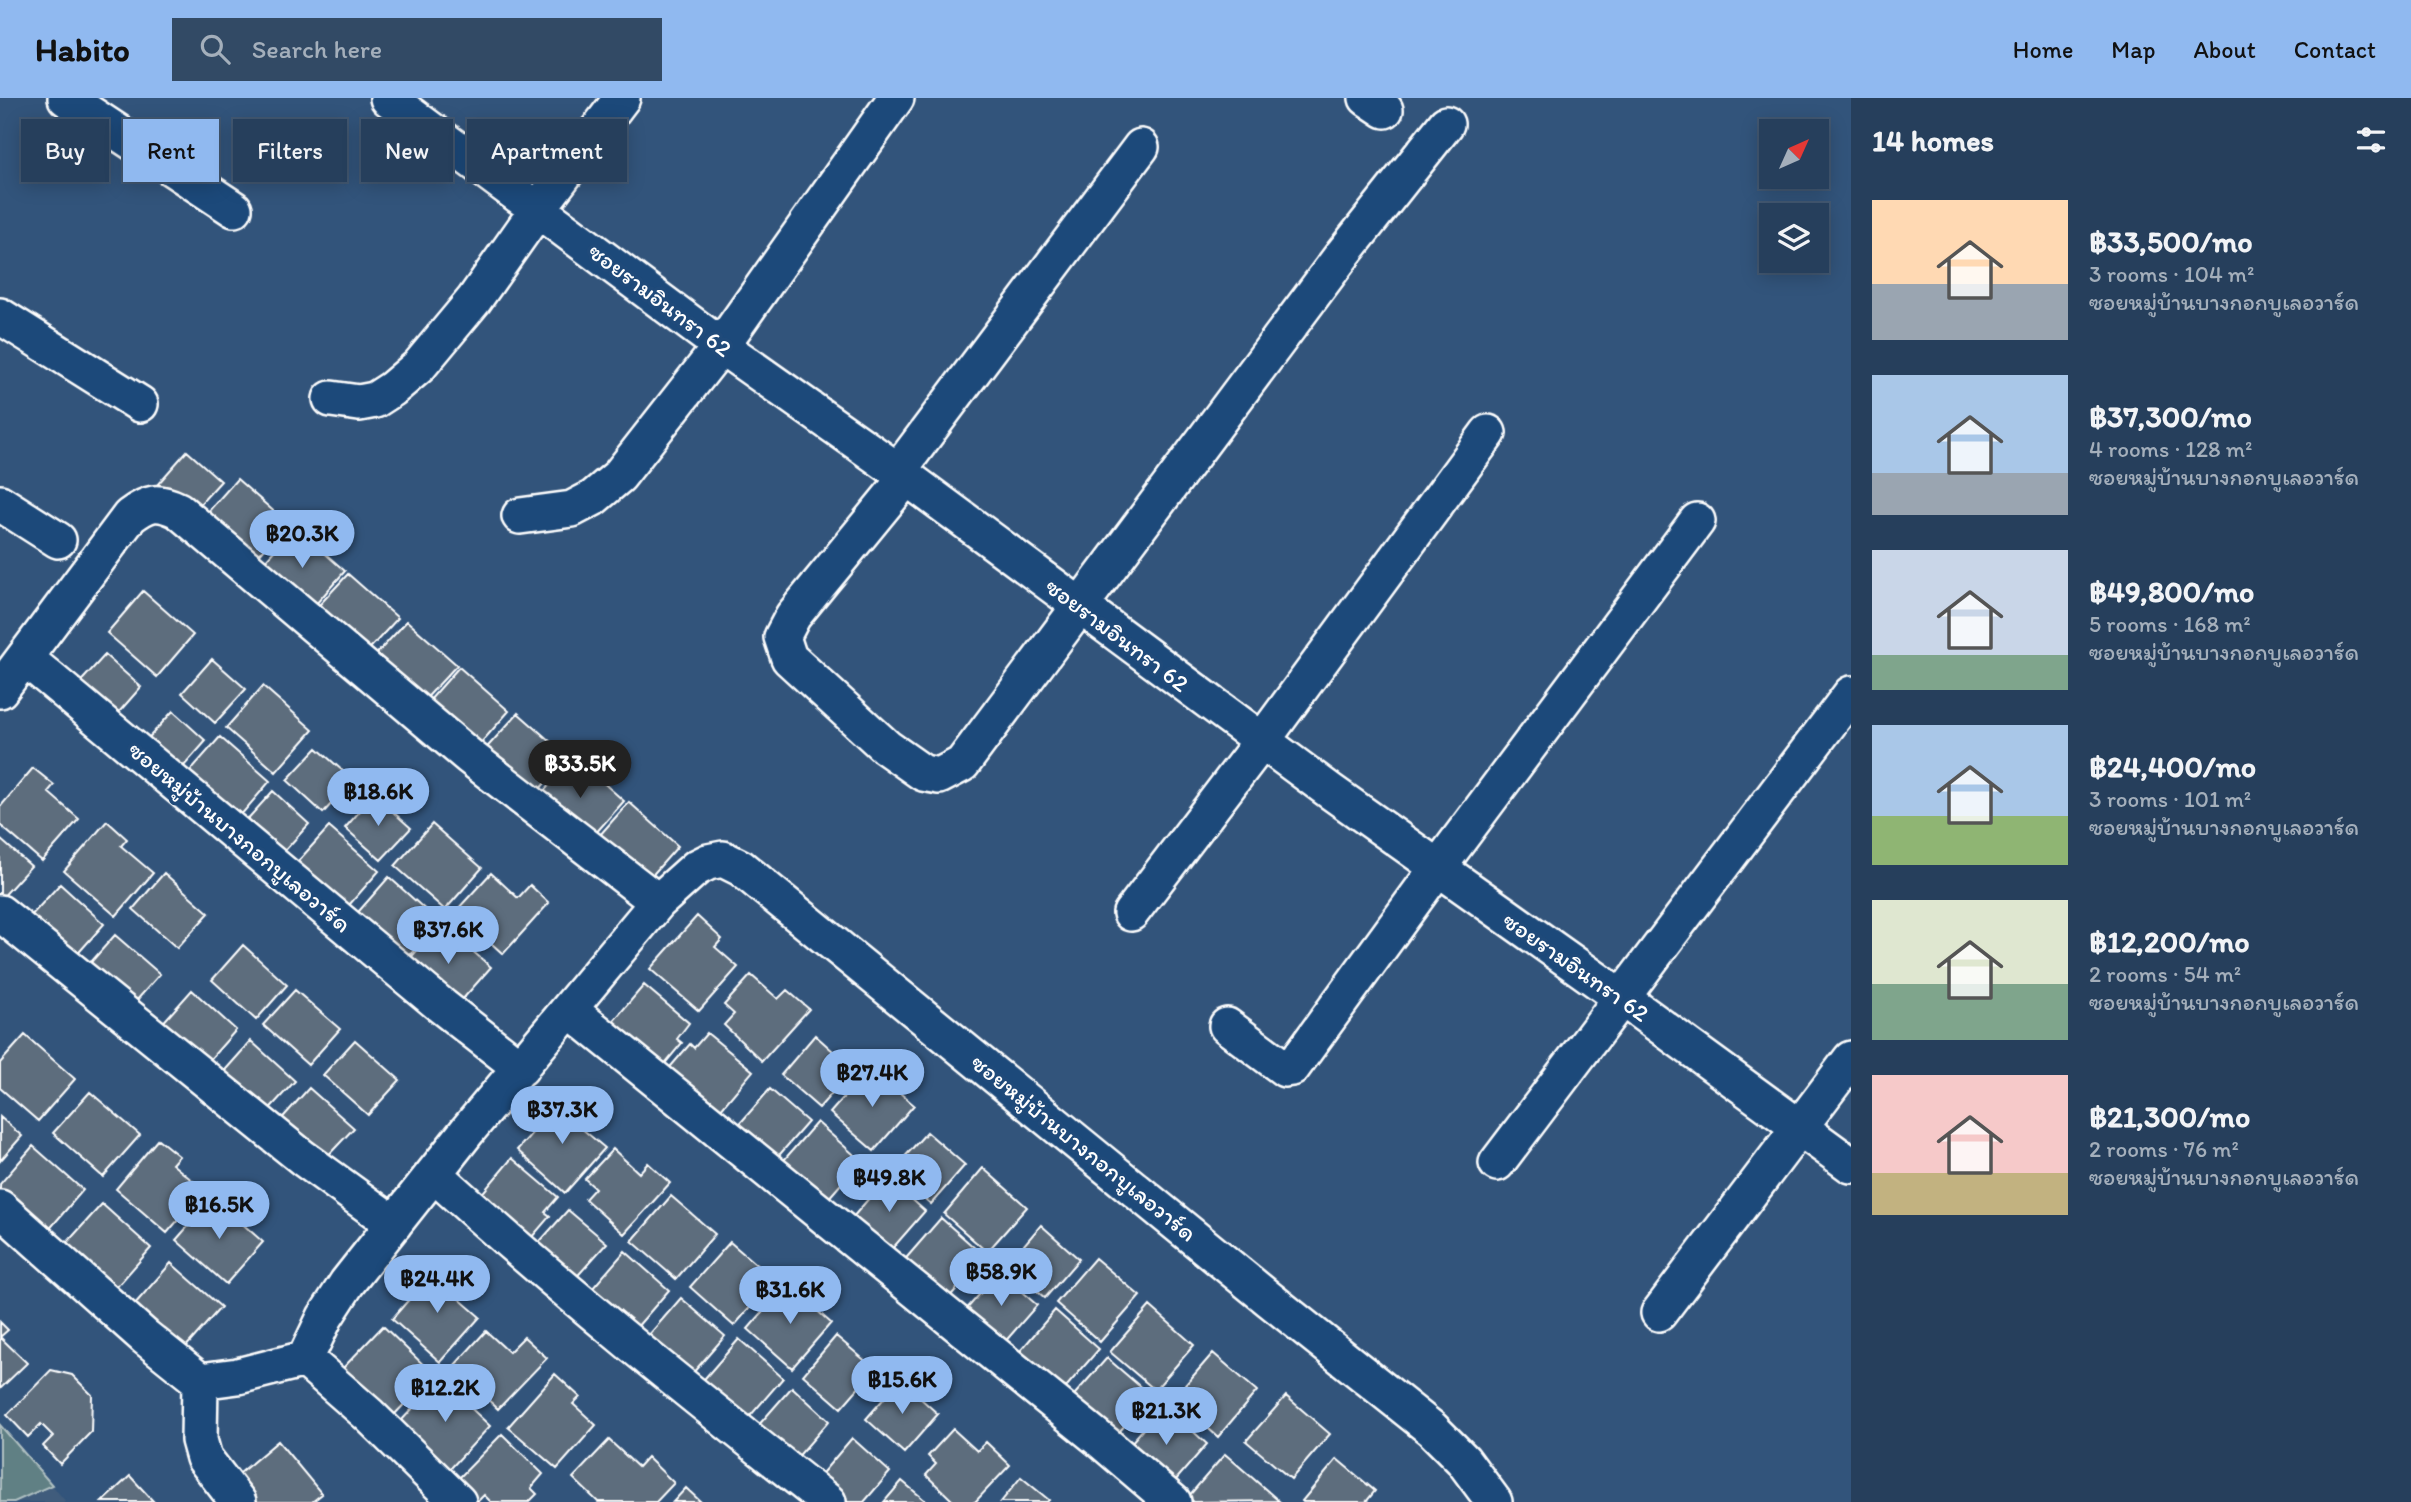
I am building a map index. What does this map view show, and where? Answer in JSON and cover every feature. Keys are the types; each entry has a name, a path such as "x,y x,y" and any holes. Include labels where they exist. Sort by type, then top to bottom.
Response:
{"street":[{"path":"66,98 234,209"},
{"name":"ซอยรามอินทรา 62","path":"388,98 721,346 902,474 1437,869 1622,998 1851,1165"},
{"path":"331,398 359,403 375,400 419,366 474,300 538,209 622,98"},
{"path":"520,516 572,509 593,498 619,476 721,346 896,98"},
{"path":"1141,147 902,474 793,616 782,637 789,658 886,747 923,773 939,776 962,764 1343,254 1446,124"},
{"path":"0,316 140,404"},
{"path":"1131,913 1262,741 1488,433"},
{"path":"0,690 130,516 142,507 156,502 166,505 178,510 470,757 658,902"},
{"path":"0,503 58,540"},
{"path":"1227,1026 1285,1069 1292,1068 1697,521"},
{"name":"ซอยหมู่บ้านบางกอกบูเลอวาร์ด","path":"25,658 443,1007 521,1068"},
{"path":"1497,1163 1851,694"},
{"name":"ซอยหมู่บ้านบางกอกบูเลอวาร์ด","path":"304,1359 325,1317 347,1283 468,1130 658,902 696,868 723,859 741,868 1432,1429 1463,1460 1494,1502"},
{"path":"0,913 303,1158 394,1224"},
{"path":"570,1010 1173,1502"},
{"path":"1658,1313 1851,1059"},
{"path":"435,1175 512,1245 684,1389 828,1502"},
{"path":"0,1209 145,1337 200,1381 238,1376 304,1359 369,1415 458,1502"},
{"path":"200,1381 199,1440 204,1458 238,1502"}],"shaded area":[{"path":"52,1485 66,1502 14,1502"}],"green space":[{"path":"0,1425 52,1485 14,1502 0,1502"}],"building":[{"path":"187,451 221,481 190,515 157,485"},
{"path":"237,479 287,523 250,565 200,521"},
{"path":"295,527 345,571 308,613 258,569"},
{"path":"348,574 398,618 360,659 310,615"},
{"path":"143,591 193,635 157,677 107,633"},
{"path":"407,621 457,665 419,706 369,662"},
{"path":"105,655 141,687 112,720 75,688"},
{"path":"212,659 246,689 215,723 182,693"},
{"path":"459,667 509,711 472,753 422,709"},
{"path":"263,686 313,730 276,772 226,728"},
{"path":"173,711 206,741 176,775 142,745"},
{"path":"518,713 568,757 531,799 481,754"},
{"path":"220,737 270,781 234,823 183,779"},
{"path":"317,748 353,780 323,813 287,780"},
{"path":"574,757 624,801 587,843 537,799"},
{"path":"33,768 54,785 48,792 79,819 42,861 0,825 0,807"},
{"path":"273,791 309,824 279,857 243,824"},
{"path":"374,795 411,828 381,860 345,828"},
{"path":"629,802 678,846 641,888 592,844"},
{"path":"107,821 127,839 121,846 153,873 116,916 64,871"},
{"path":"432,824 482,868 445,910 395,866"},
{"path":"329,827 379,871 342,913 291,869"},
{"path":"0,839 31,866 0,900"},
{"path":"164,873 209,913 177,948 133,909"},
{"path":"491,873 518,898 530,885 549,903 503,954 456,911"},
{"path":"389,877 439,922 402,964 352,919"},
{"path":"60,884 104,924 73,959 28,919"},
{"path":"697,916 722,939 715,947 738,967 699,1011 650,969"},
{"path":"441,924 491,967 454,1009 404,965"},
{"path":"115,935 160,974 128,1010 84,970"},
{"path":"243,945 287,985 256,1020 212,980"},
{"path":"751,975 778,999 787,990 809,1009 762,1061 724,1025 734,1014 724,1005"},
{"path":"644,985 689,1023 677,1039 682,1043 657,1073 606,1030"},
{"path":"192,990 236,1030 205,1065 160,1026"},
{"path":"295,990 340,1029 308,1065 263,1025"},
{"path":"707,1033 753,1071 715,1116 665,1073 690,1044 694,1048"},
{"path":"25,1035 75,1079 38,1121 0,1088 0,1063"},
{"path":"815,1035 853,1069 819,1108 781,1075"},
{"path":"355,1040 400,1080 368,1115 323,1075"},
{"path":"251,1041 295,1081 263,1116 219,1077"},
{"path":"870,1067 914,1105 874,1151 830,1113"},
{"path":"309,1088 354,1128 321,1163 277,1124"},
{"path":"770,1089 808,1122 774,1161 736,1128"},
{"path":"90,1092 140,1135 103,1177 53,1133"},
{"path":"563,1098 588,1120 581,1128 605,1148 565,1193 517,1150"},
{"path":"0,1117 22,1136 0,1161"},
{"path":"817,1122 861,1161 821,1207 777,1168"},
{"path":"927,1132 965,1165 931,1204 892,1171"},
{"path":"158,1139 179,1156 172,1164 204,1190 167,1233 116,1189"},
{"path":"33,1146 83,1190 47,1232 0,1191 0,1184"},
{"path":"613,1149 639,1173 648,1163 670,1183 624,1234 585,1199 595,1188 585,1179"},
{"path":"512,1158 558,1197 545,1212 550,1216 525,1245 474,1203"},
{"path":"983,1168 1027,1207 987,1252 944,1214"},
{"path":"887,1177 925,1211 891,1250 853,1217"},
{"path":"671,1196 715,1234 676,1279 632,1241"},
{"path":"213,1198 263,1242 226,1284 176,1240"},
{"path":"102,1204 151,1248 114,1290 64,1246"},
{"path":"568,1210 607,1243 572,1282 534,1248"},
{"path":"941,1218 985,1257 945,1302 901,1264"},
{"path":"1041,1225 1079,1259 1045,1298 1007,1265"},
{"path":"730,1242 774,1280 734,1326 690,1287"},
{"path":"625,1251 669,1290 630,1335 586,1296"},
{"path":"1095,1258 1140,1296 1100,1342 1056,1303"},
{"path":"171,1263 221,1307 184,1349 134,1305"},
{"path":"438,1266 464,1289 457,1297 480,1317 440,1362 392,1319"},
{"path":"999,1272 1037,1305 1003,1344 965,1311"},
{"path":"787,1284 831,1323 792,1368 748,1329"},
{"path":"681,1298 725,1336 685,1382 642,1343"},
{"path":"1150,1306 1194,1345 1155,1390 1110,1352"},
{"path":"1055,1310 1099,1349 1060,1394 1016,1356"},
{"path":"0,1322 8,1330 0,1337"},
{"path":"383,1326 433,1374 393,1416 343,1368"},
{"path":"486,1331 509,1352 524,1337 547,1358 498,1409 453,1367"},
{"path":"836,1336 875,1369 841,1408 803,1375"},
{"path":"0,1337 27,1363 0,1389"},
{"path":"739,1339 783,1378 744,1423 699,1385"},
{"path":"1213,1353 1257,1391 1218,1437 1174,1398"},
{"path":"1107,1358 1151,1396 1111,1441 1067,1403"},
{"path":"51,1370 72,1375 92,1395 91,1432 60,1464 43,1446 53,1436 41,1424 28,1437 7,1415"},
{"path":"555,1374 580,1397 573,1404 596,1425 557,1469 508,1427"},
{"path":"440,1379 490,1426 450,1469 400,1422"},
{"path":"900,1380 938,1414 904,1453 866,1419"},
{"path":"792,1387 829,1421 795,1460 757,1427"},
{"path":"1286,1396 1330,1434 1291,1479 1246,1441"},
{"path":"1164,1405 1207,1444 1168,1489 1124,1451"},
{"path":"953,1429 977,1451 986,1442 1010,1465 975,1502 954,1502 926,1475 936,1464 928,1456"},
{"path":"502,1434 543,1474 531,1488 537,1494 529,1502 491,1502 484,1495 477,1502 456,1481"},
{"path":"852,1438 890,1472 864,1502 846,1502 818,1478"},
{"path":"609,1440 638,1467 647,1457 674,1483 656,1502 598,1502 573,1478"},
{"path":"278,1441 322,1494 312,1502 254,1502 234,1478"},
{"path":"1225,1454 1279,1501 1194,1502 1188,1497"},
{"path":"1337,1459 1375,1491 1366,1502 1303,1502 1302,1501"},
{"path":"130,1476 154,1502 102,1502"},
{"path":"1021,1477 1049,1500 1001,1502"},
{"path":"902,1481 927,1502 884,1502"},
{"path":"686,1488 701,1502 673,1502"}]}
